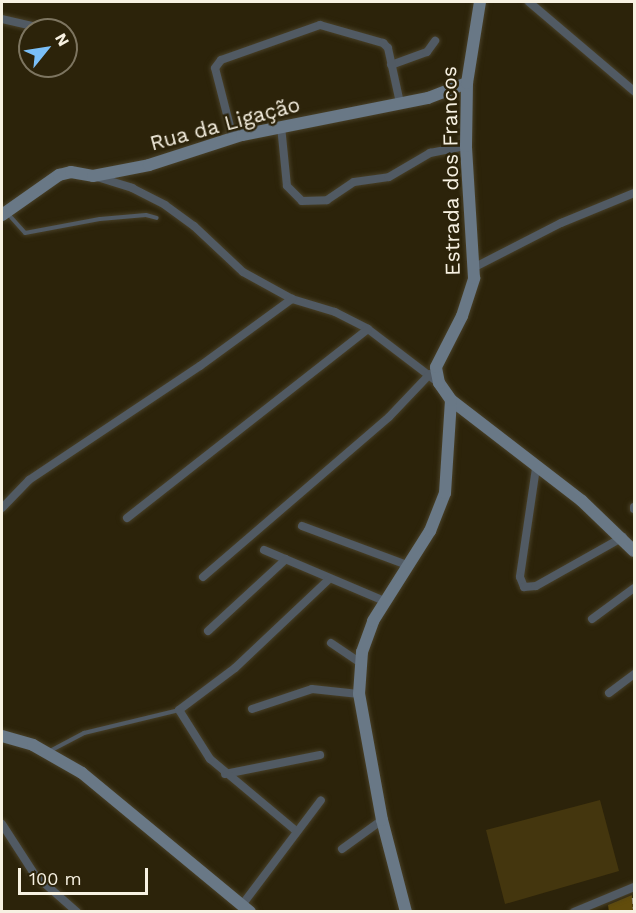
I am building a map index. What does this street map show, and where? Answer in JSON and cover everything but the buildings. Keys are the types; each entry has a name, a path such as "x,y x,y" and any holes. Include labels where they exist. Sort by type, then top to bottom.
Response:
{"street":[{"name":"Estrada dos Francos","path":"435,378 436,367 462,316 475,267 466,146 467,83 480,2"},
{"path":"529,2 634,91"},
{"path":"2,19 18,23"},
{"path":"233,138 215,68 229,54 320,25 383,43 392,65 400,103"},
{"path":"392,65 427,52 435,41"},
{"name":"Rua da Ligação","path":"4,214 59,175 71,172 93,176 149,165 233,138 448,92 467,83"},
{"path":"281,126 287,186 302,201 327,200 354,182 389,177 430,153 466,146"},
{"path":"93,176 132,188 165,205 194,226 243,272 292,299 335,312 368,329 435,378 451,400 536,468 582,501 634,551"},
{"path":"475,267 561,223 634,193"},
{"path":"2,505 29,480 200,366 292,299"},
{"path":"127,518 368,329"},
{"path":"203,577 435,378"},
{"path":"406,912 382,820 359,694 361,663 366,637 384,601 430,531 446,493 451,400"},
{"path":"536,468 520,577 524,587 536,586 622,537"},
{"path":"302,526 407,566"},
{"path":"264,550 328,580 384,601"},
{"path":"208,631 286,559"},
{"path":"295,830 225,774 195,740 179,710 236,668 328,580"},
{"path":"592,619 634,588"},
{"path":"331,643 361,663"},
{"path":"609,693 634,674"},
{"path":"252,708 312,689 359,694"},
{"path":"2,736 47,752 113,796 246,908 295,830 321,800"},
{"path":"225,774 320,755"},
{"path":"342,849 382,820"},
{"path":"2,824 35,874 77,912"},
{"path":"574,912 633,888"}],"lane":[{"path":"4,214 25,233 100,219 146,215 157,218"},
{"path":"47,752 84,733 179,710"}],"path":[{"path":"633,888 634,909"}],"shaded area":[{"path":"600,800 619,871 505,904 486,830"}]}
